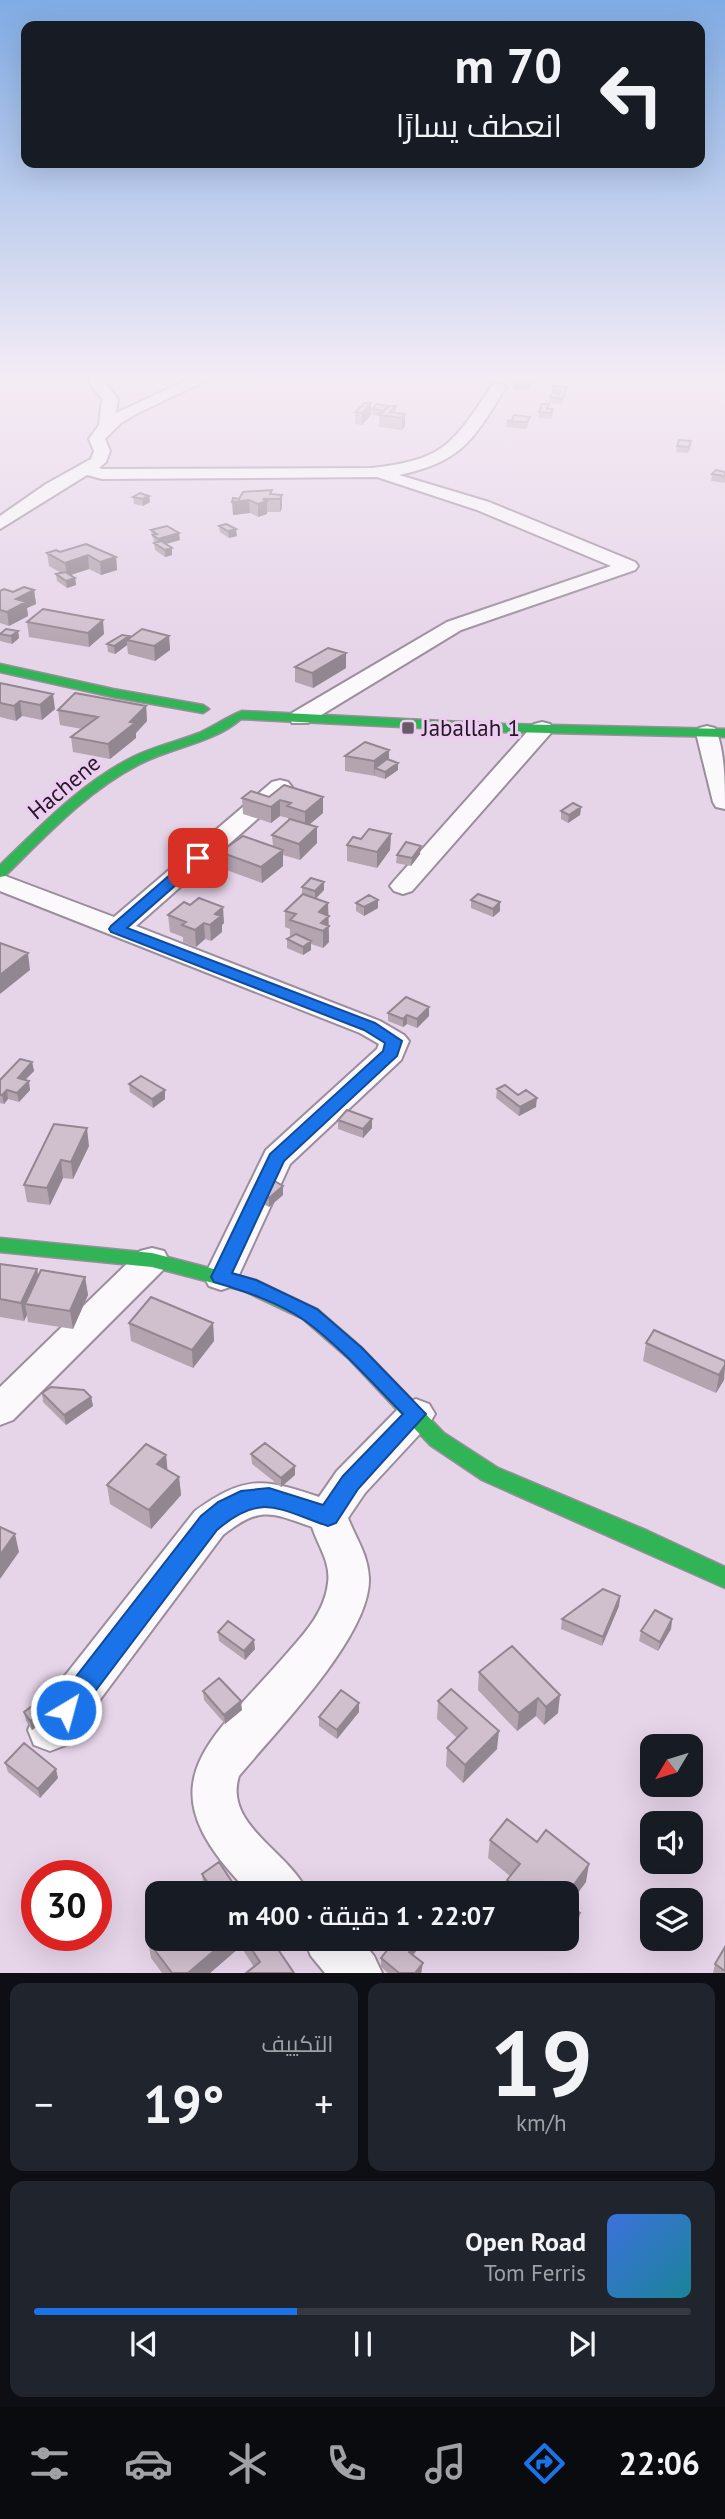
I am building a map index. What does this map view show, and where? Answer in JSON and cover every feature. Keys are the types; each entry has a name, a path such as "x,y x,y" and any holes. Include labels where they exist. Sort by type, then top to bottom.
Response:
{"street":[{"path":"94,472 96,467"},
{"path":"0,524 65,481 94,472 371,473 417,467"},
{"path":"403,481 408,474 422,467"},
{"path":"208,702 217,717 306,713 454,626 628,566 483,506 371,473"},
{"path":"0,668 208,702"},
{"path":"239,716 252,708 255,699 306,713 352,719 542,729 716,733 725,803"},
{"path":"167,750 208,702"},
{"name":"Hachene","path":"0,873 106,779 134,761 192,742 239,716"},
{"path":"403,886 542,729"},
{"path":"116,929 280,787"},
{"path":"0,881 370,1027 394,1041 391,1053 277,1158 221,1277"},
{"path":"0,1245 152,1260 249,1285 310,1314 355,1353 437,1439 490,1474 640,1538 725,1578"},
{"path":"0,1410 152,1260"},
{"path":"328,1516 351,1482 416,1414"},
{"path":"50,1730 209,1523 226,1509 241,1500 269,1497 328,1516"},
{"path":"273,1881 225,1831 214,1808 212,1789 220,1764 317,1650 342,1613 349,1581 347,1557 336,1539 328,1516"},
{"path":"339,1951 358,1973"}],"building":[{"path":"716,470 725,472 725,476 712,474"},
{"path":"272,490 270,494 282,495 280,499 263,499 267,501 258,504 249,500 232,502 233,498 239,499 243,492"},
{"path":"140,493 149,496 142,499 133,497"},
{"path":"226,524 236,529 228,531 219,526"},
{"path":"167,526 179,533 158,539 153,535 157,534 151,530"},
{"path":"161,541 172,548 165,550 154,543"},
{"path":"86,544 116,557 100,562 88,555 65,563 47,553 56,550 60,552"},
{"path":"65,572 75,578 66,581 56,574"},
{"path":"24,587 34,590 16,599 26,602 7,612 0,610 0,591 4,589 13,592"},
{"path":"43,609 103,620 88,633 27,622"},
{"path":"6,629 18,631 11,636 0,634"},
{"path":"142,629 169,636 154,646 127,640"},
{"path":"122,635 129,636 114,646 107,644"},
{"path":"328,648 346,653 312,673 295,667"},
{"path":"0,683 53,694 40,705 20,701 14,706 0,703"},
{"path":"75,693 146,706 130,722 135,723 108,744 71,737 98,717 58,710"},
{"path":"365,742 389,750 374,761 345,756"},
{"path":"387,759 398,763 385,772 375,768"},
{"path":"284,785 323,797 305,812 287,806 291,803 280,800 271,807 242,798 251,791 269,797"},
{"path":"573,803 581,807 569,815 561,811"},
{"path":"290,819 317,827 299,844 272,835"},
{"path":"369,829 391,834 377,852 347,845 353,837 361,839"},
{"path":"243,836 283,850 261,867 220,852"},
{"path":"406,842 421,846 412,858 397,855"},
{"path":"202,853 221,860 214,865 195,858"},
{"path":"311,878 324,882 315,891 302,887"},
{"path":"303,894 328,903 319,912 329,916 321,923 329,926 323,931 290,920 296,914 285,911"},
{"path":"478,894 500,902 493,909 471,900"},
{"path":"369,895 378,900 364,907 356,903"},
{"path":"199,898 223,907 215,914 221,916 210,925 204,923 195,930 182,925 186,922 168,915 184,902 190,905"},
{"path":"296,934 311,941 303,947 287,939"},
{"path":"0,943 28,953 0,975"},
{"path":"406,997 429,1007 417,1019 407,1015 403,1019 388,1013"},
{"path":"20,1059 32,1062 18,1078 29,1081 17,1093 7,1090 0,1095 0,1080"},
{"path":"141,1076 165,1090 152,1099 129,1084"},
{"path":"505,1085 518,1095 526,1090 537,1098 520,1107 497,1089"},
{"path":"347,1110 372,1119 363,1129 338,1120"},
{"path":"54,1124 87,1128 71,1162 61,1160 47,1188 24,1185"},
{"path":"271,1179 283,1186 269,1198 257,1192"},
{"path":"0,1264 37,1269 21,1303 0,1299"},
{"path":"41,1270 85,1277 70,1311 25,1304"},
{"path":"151,1297 213,1323 192,1350 129,1323"},
{"path":"654,1330 725,1361 725,1365 719,1375 646,1343"},
{"path":"51,1387 84,1390 91,1397 64,1415 42,1393"},
{"path":"265,1443 295,1466 281,1478 251,1454"},
{"path":"146,1444 166,1455 157,1464 179,1477 149,1510 107,1485"},
{"path":"0,1527 15,1534 0,1555"},
{"path":"603,1589 620,1596 603,1637 562,1619"},
{"path":"655,1610 672,1619 660,1642 641,1631"},
{"path":"228,1621 254,1640 244,1651 218,1632"},
{"path":"512,1646 560,1695 546,1707 538,1698 519,1713 479,1672"},
{"path":"219,1678 241,1701 224,1715 203,1691"},
{"path":"451,1689 499,1731 465,1765 447,1748 467,1728 438,1701"},
{"path":"54,1690 61,1698 30,1721 24,1712"},
{"path":"341,1690 359,1703 337,1730 319,1717"},
{"path":"24,1743 56,1769 38,1789 5,1763"},
{"path":"507,1819 537,1842 546,1830 589,1864 577,1881 508,1881 520,1864 490,1840"},
{"path":"219,1862 231,1881 207,1881 202,1874"},
{"path":"725,1947 725,1971 715,1964"},
{"path":"156,1951 214,1951 188,1973 172,1973"},
{"path":"253,1951 279,1951 294,1973 246,1973 260,1962"},
{"path":"387,1951 410,1951 423,1963 415,1973 399,1973 381,1958"}],"traffic: fast":[{"path":"0,668 113,693 203,709"},
{"path":"242,715 503,728 725,733"},
{"path":"0,873 62,813 114,773 146,756 212,732 236,717"},
{"path":"0,1245 152,1260 249,1285 310,1314 355,1353 437,1439 490,1474 640,1538 725,1578"}],"place":[{"name":"Jaballah 1","path":"408,728"}],"route":[{"path":"66,1710 209,1523 241,1500 254,1497 269,1497 328,1516 351,1482 416,1414 355,1353 310,1314 249,1285 221,1277 277,1158 391,1053 394,1041 370,1027 116,929 198,858"}]}
